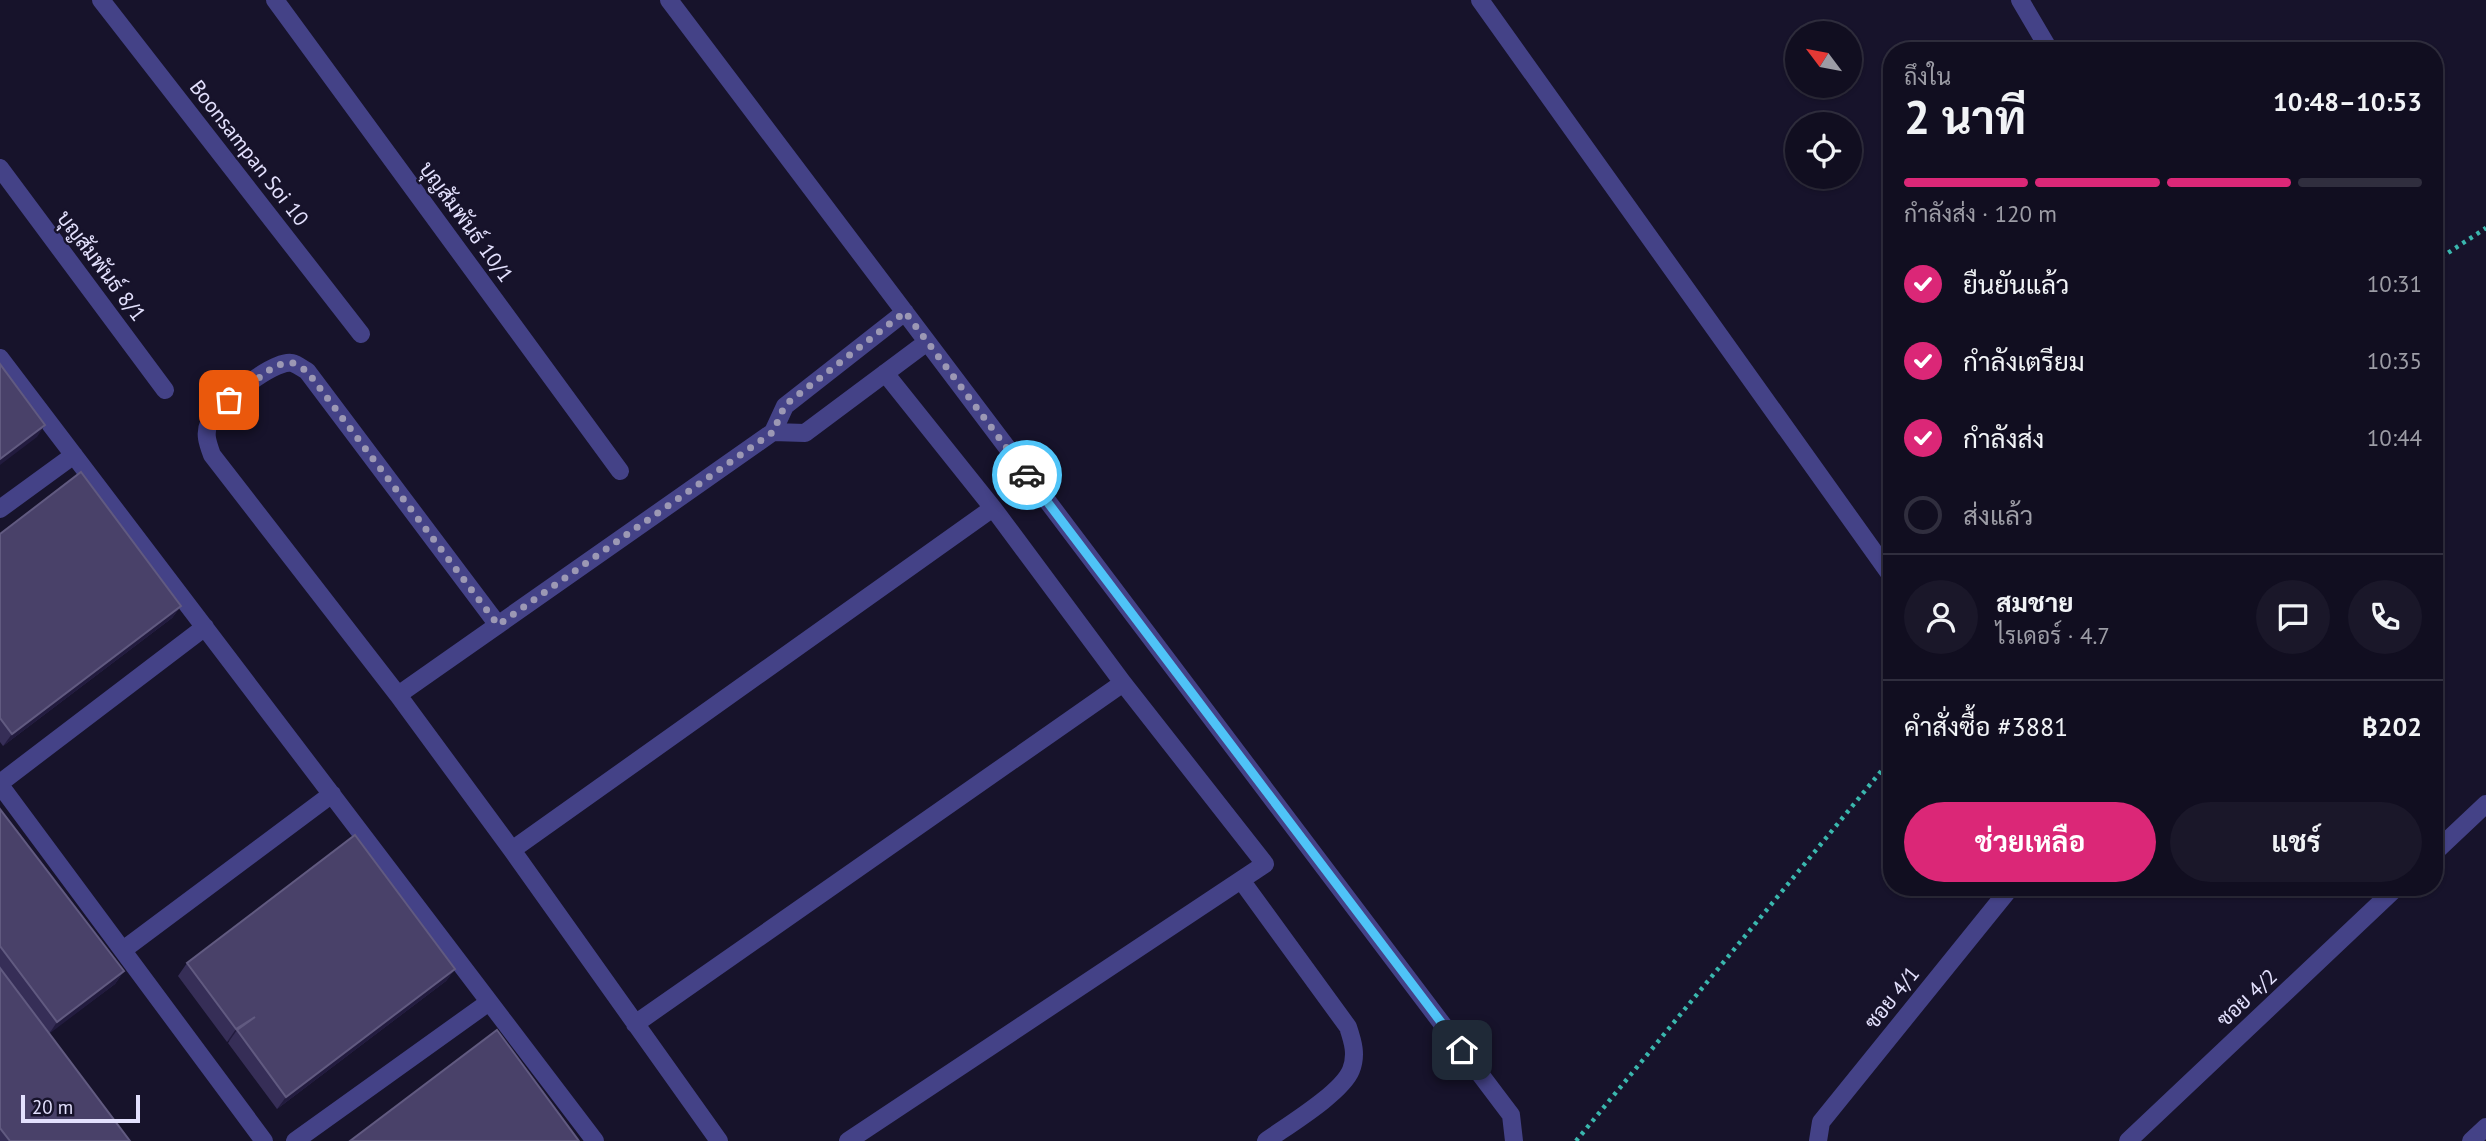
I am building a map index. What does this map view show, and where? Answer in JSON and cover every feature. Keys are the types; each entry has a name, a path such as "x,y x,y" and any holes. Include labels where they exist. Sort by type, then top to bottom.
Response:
{"street":[{"name":"Boonsampan Soi 10","path":"101,0 361,334"},
{"name":"บุญสัมพันธ์ 10/1","path":"275,0 620,471"},
{"path":"669,0 1511,1115 1514,1141"},
{"path":"1480,0 1883,564"},
{"path":"2020,0 2045,42"},
{"name":"บุญสัมพันธ์ 8/1","path":"0,168 165,390"},
{"path":"398,695 773,432 785,405 905,312"},
{"path":"773,432 805,433 927,342"},
{"path":"0,358 595,1141"},
{"path":"498,625 307,371 293,363 276,365 215,412 208,424 206,441 212,455 398,695 719,1141"},
{"path":"848,1141 1265,864 1123,683 993,508 886,373"},
{"path":"0,509 74,455"},
{"path":"512,850 993,508"},
{"path":"205,627 0,784 264,1141"},
{"path":"635,1024 1123,683"},
{"path":"123,950 331,794"},
{"path":"2443,845 2486,804"},
{"path":"1241,880 1348,1027 1355,1050 1351,1071 1341,1084 1266,1141"},
{"name":"ซอย 4/1","path":"1818,1141 1821,1122 2004,896"},
{"name":"ซอย 4/2","path":"2128,1141 2388,896"},
{"path":"295,1141 489,1002"},
{"path":"2471,1141 2486,1127"}],"path":[{"path":"2443,256 2486,228"},
{"path":"1576,1141 1883,769"}],"building":[{"path":"0,364 45,425 0,459"},
{"path":"81,472 181,606 12,734 0,718 0,534"},
{"path":"0,809 124,971 57,1022 0,946"},
{"path":"355,835 455,969 286,1097 237,1030 255,1017 236,1029 187,963"},
{"path":"0,968 130,1141 10,1141 0,1128"},
{"path":"497,1030 579,1141 350,1141"}],"way so far":[{"path":"229,400 276,365 293,363 307,371 498,625 773,432 785,405 905,312 1027,475"}],"route":[{"path":"1027,475 1462,1050"}]}
